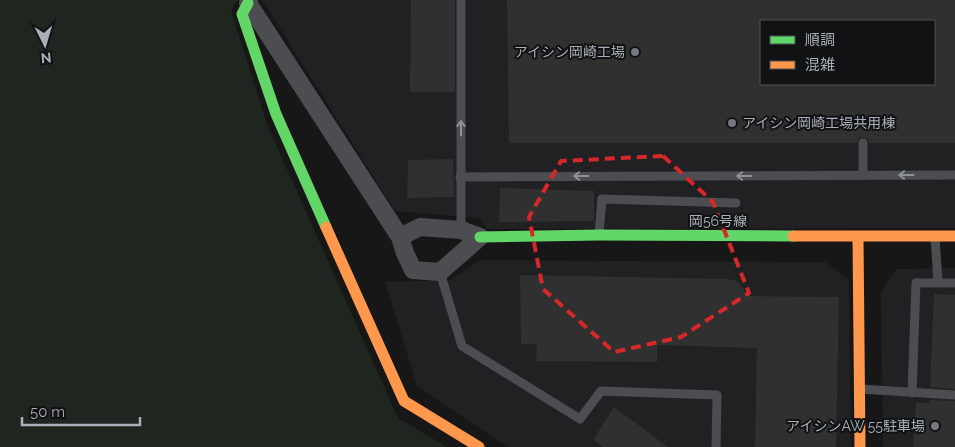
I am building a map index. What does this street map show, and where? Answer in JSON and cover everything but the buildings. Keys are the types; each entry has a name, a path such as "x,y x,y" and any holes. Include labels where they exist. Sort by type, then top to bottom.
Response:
{"street":[{"path":"248,1 400,237 404,253 413,270 440,272 480,236"},
{"path":"248,1 242,14 276,114 404,401 478,447"},
{"path":"400,237 420,227 461,230 480,236"},
{"name":"岡56号線","path":"480,236 955,236"},
{"path":"858,237 860,447"}],"lane":[{"path":"461,0 461,230"},
{"path":"863,143 863,175"},
{"path":"460,176 955,175"},
{"path":"599,235 602,199 736,203"},
{"path":"935,236 938,282"},
{"path":"440,272 462,346 580,419 601,391 717,395 716,447"},
{"path":"912,393 916,282 955,283"},
{"path":"860,389 955,396"}],"highlighted area":[{"path":"663,156 713,202 749,293 681,337 614,352 543,289 529,217 561,161"}],"shaded area":[{"path":"0,0 238,0 231,11 268,127 398,418 447,447 0,447"},
{"path":"262,0 955,0 955,228 487,229 478,218 395,211"},
{"path":"481,260 825,262 849,280 851,447 508,447 417,386 385,282 450,280"},
{"path":"955,268 955,447 883,447 881,292 896,269"}],"traffic: fast":[{"path":"248,3 242,14 276,114 326,227"},
{"path":"480,237 599,235 793,236"}],"traffic: slow":[{"path":"326,227 404,401 479,447"},
{"path":"793,236 955,236"},
{"path":"858,237 860,447"}],"place":[{"name":"アイシン岡崎工場","path":"635,52"},
{"name":"アイシン岡崎工場共用棟","path":"732,123"},
{"name":"アイシンAW 55駐車場","path":"935,426"}]}
